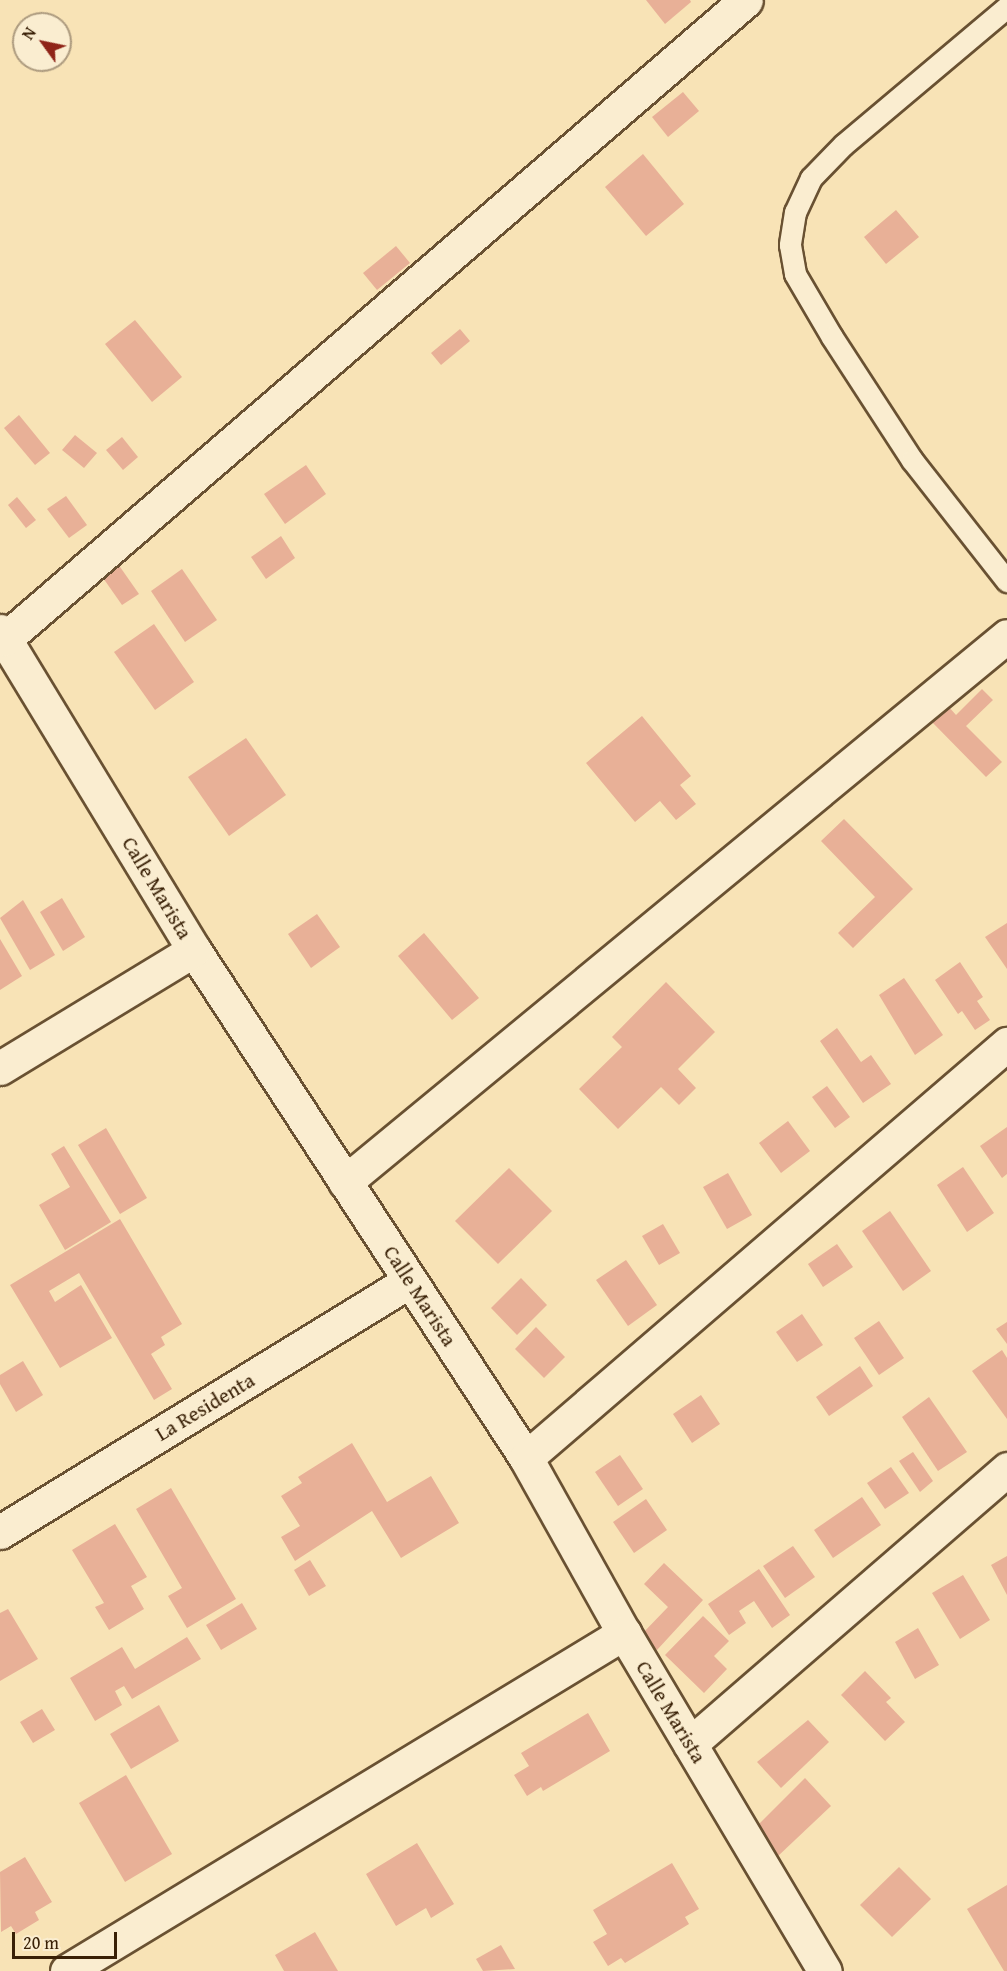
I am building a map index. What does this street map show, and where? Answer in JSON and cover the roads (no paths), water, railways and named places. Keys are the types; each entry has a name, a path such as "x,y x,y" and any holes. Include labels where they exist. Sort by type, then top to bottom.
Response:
{"street":[{"path":"2,635 746,0"},
{"name":"Calle Marista","path":"2,635 194,950 526,1458 624,1633 825,1971"},
{"path":"345,1182 1007,636"},
{"path":"0,1068 194,950"},
{"path":"526,1458 1007,1044"},
{"name":"La Residenta","path":"0,1532 410,1281"},
{"path":"690,1744 1007,1469"},
{"path":"68,1971 624,1633"}],"lane":[{"path":"1007,7 843,145 811,178 795,212 790,245 795,274 832,337 912,460 1007,581"}]}
